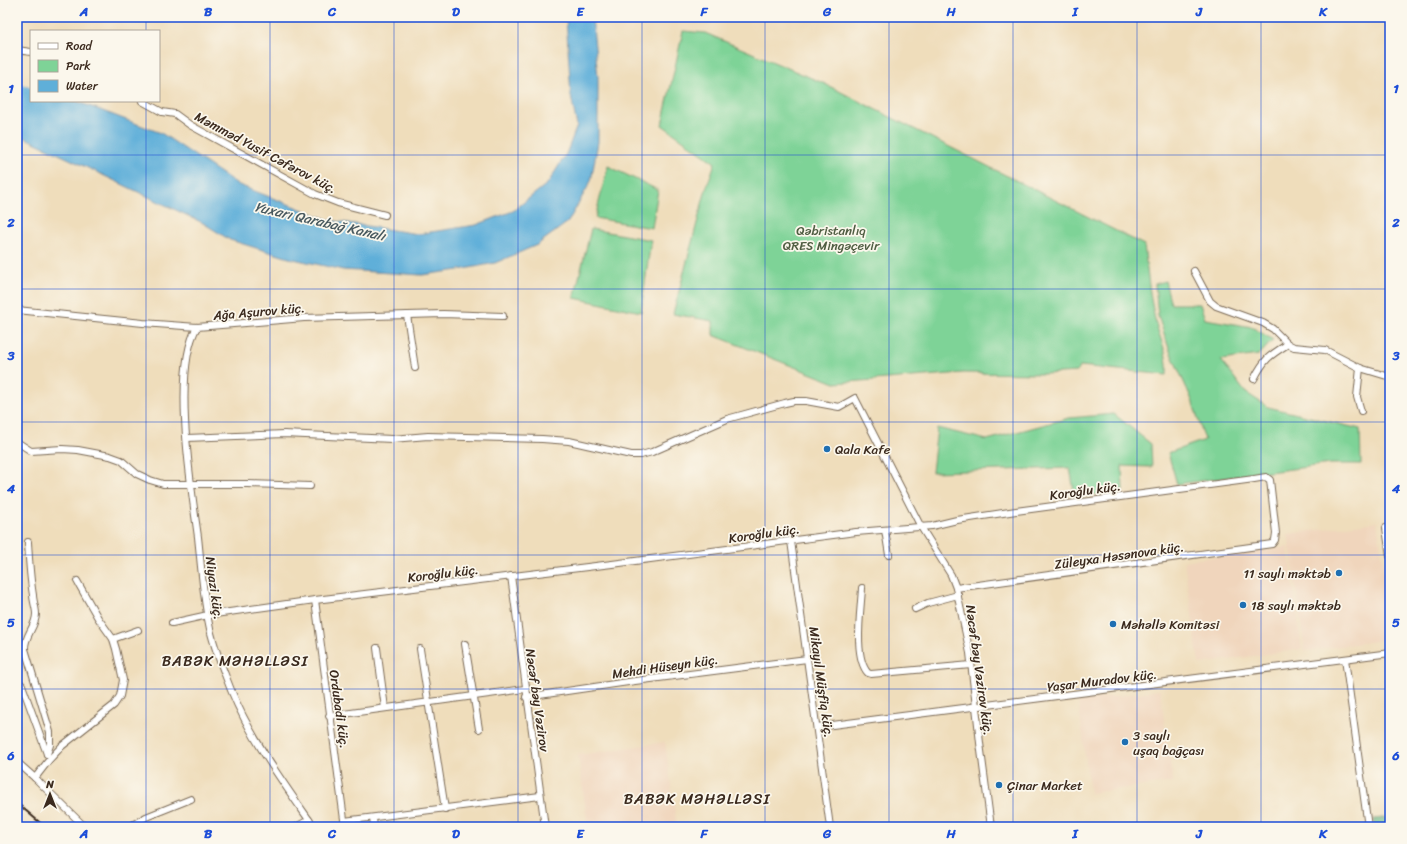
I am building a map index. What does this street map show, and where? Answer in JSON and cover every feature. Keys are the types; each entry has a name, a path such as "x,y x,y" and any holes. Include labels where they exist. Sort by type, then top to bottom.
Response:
{"street":[{"path":"17,50 30,52"},
{"name":"Məmməd Yusif Cəfərov küç.","path":"144,102 162,112 176,114 190,125 315,194 338,203 385,215"},
{"path":"1194,271 1210,301 1216,306 1273,328 1288,344 1294,347 1325,350 1360,368 1390,377"},
{"name":"Ağa Aşurov küç.","path":"17,310 197,327 304,318 443,314 503,316"},
{"path":"407,315 415,368"},
{"name":"Niyazi küç.","path":"197,327 191,339 185,372 185,422 191,484 208,615 214,643 239,707 257,740 314,827"},
{"path":"1254,379 1262,364 1288,344"},
{"path":"1360,368 1357,397 1361,411"},
{"name":"Nəcəf bəy Vəzirov küç.","path":"187,438 284,434 392,439 428,436 542,439 569,441 618,453 641,455 652,452 727,419 786,403 794,401 838,407 843,406 855,398 921,527 951,576 956,588 971,665 991,827"},
{"path":"17,442 31,451 62,449 78,450 110,456 121,460 137,474 163,484 310,486"},
{"name":"Koroğlu küç.","path":"172,623 208,615 315,600 791,540 921,527 1016,511 1266,477 1270,480 1276,533"},
{"path":"1386,528 1390,556"},
{"path":"885,530 888,555"},
{"name":"Züleyxa Həsənova küç.","path":"956,588 1272,544 1275,540 1276,533"},
{"name":"Mikayıl Müşfiq küç.","path":"791,540 830,827"},
{"path":"28,542 36,612 35,621 24,643 50,732 48,757"},
{"name":"Nəcəf bəy Vəzirov","path":"510,576 545,827"},
{"path":"35,778 48,757 114,705 118,701 122,691 123,680 113,639 98,618 77,581"},
{"path":"862,588 859,644 862,662 868,673 871,674 971,665"},
{"path":"915,609 928,603 958,596"},
{"name":"Ordubadi küç.","path":"315,600 345,824 373,818 540,796"},
{"path":"113,639 138,630"},
{"path":"465,644 479,729"},
{"path":"376,648 385,708"},
{"path":"420,649 445,808"},
{"name":"Yaşar Muradov küç.","path":"817,727 1390,653"},
{"name":"Mehdi Hüseyn küç.","path":"526,697 635,681 807,659"},
{"path":"1345,659 1368,827"},
{"path":"17,680 22,685 48,757"},
{"path":"330,716 525,688"},
{"path":"17,762 85,827"},
{"path":"129,827 146,817 191,799"},
{"path":"373,818 374,827"},
{"path":"296,827 309,820"}],"shaded area":[{"name":"11 saylı məktəb","path":"1377,522 1390,613 1390,639 1305,651 1288,534"},
{"name":"18 saylı məktəb","path":"1288,547 1302,649 1199,664 1184,561"},
{"name":"3 saylı uşaq bağçası","path":"1160,690 1173,782 1090,793 1078,701"},
{"path":"665,742 677,827 588,827 578,755"}],"green space":[{"name":"Qəbristanlıq QRES Mingəçevir","path":"683,31 705,33 823,83 1144,245 1152,306 1165,352 1167,375 1081,366 1077,372 1044,374 963,373 835,383 713,335 713,321 673,314 706,189 715,163 662,125"},
{"path":"608,166 658,190 652,228 595,218"},
{"path":"591,229 651,240 641,312 574,298"},
{"path":"1165,281 1171,304 1200,304 1205,319 1252,327 1273,340 1259,355 1221,360 1245,392 1268,407 1360,429 1361,464 1330,464 1177,484 1168,453 1205,440 1192,400 1170,351 1158,316 1155,284"},
{"path":"1114,414 1151,444 1152,467 1122,466 1123,491 1075,497 1070,468 932,472 937,428 987,440 1069,418"},
{"path":"1390,817 1390,827 1375,827 1374,819"}],"water":[{"name":"Yuxarı Qarabağ Kanalı","path":"566,17 592,17 598,77 598,142 591,181 568,222 537,245 495,263 422,275 343,270 289,258 230,240 203,223 17,134 17,83 30,87 30,102 79,102 161,133 239,185 329,220 418,234 476,225 513,211 548,183 566,154 577,126 571,96"}],"railway":[{"path":"17,803 45,827"}],"place":[{"name":"Qala Kafe","path":"827,449"},
{"name":"11 saylı məktəb","path":"1339,573"},
{"name":"18 saylı məktəb","path":"1243,605"},
{"name":"Məhəllə Komitəsi","path":"1113,624"},
{"name":"3 saylı uşaq bağçası","path":"1125,742"},
{"name":"Çinar Market","path":"999,785"}],"district":[{"name":"BABƏK MƏHƏLLƏSI","path":"235,661"},
{"name":"BABƏK MƏHƏLLƏSI","path":"697,799"}]}
